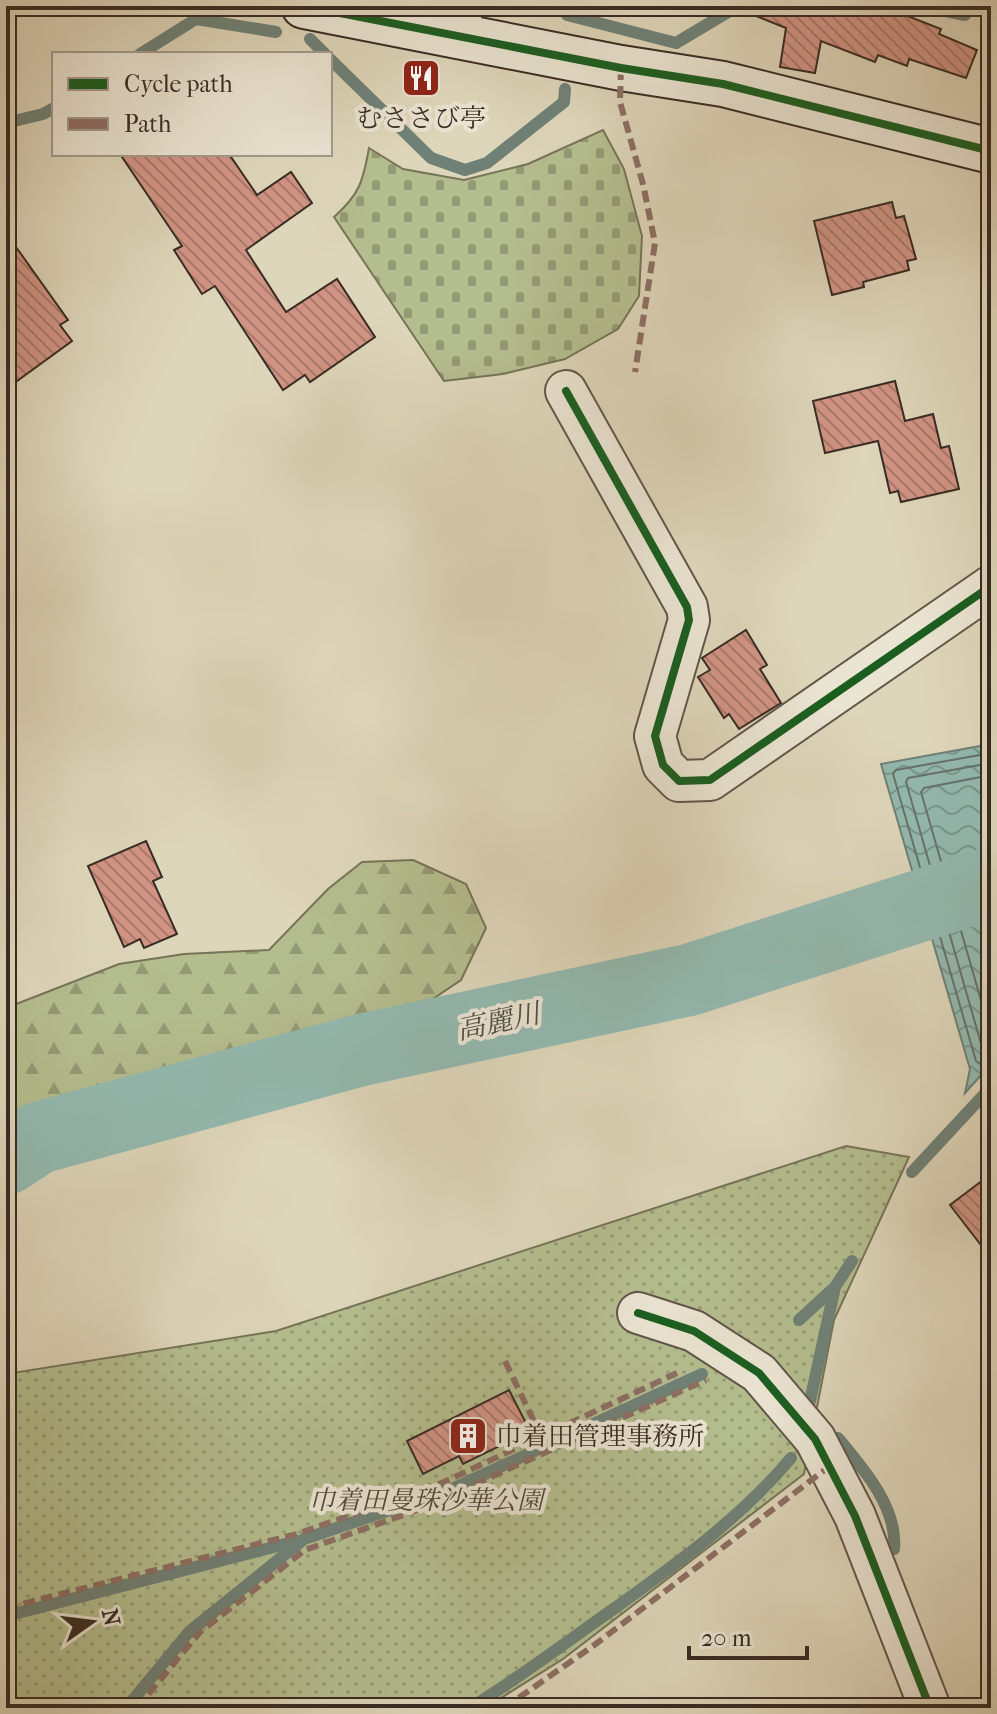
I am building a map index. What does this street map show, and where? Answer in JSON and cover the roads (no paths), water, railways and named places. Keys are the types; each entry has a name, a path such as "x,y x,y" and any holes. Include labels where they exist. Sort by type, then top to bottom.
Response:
{"street":[{"path":"304,6 461,22 621,68 723,84 991,151"},
{"path":"566,391 687,607 689,620 655,736 663,765 679,781 710,780 991,586"},
{"path":"638,1313 694,1331 759,1373 815,1439 855,1516 930,1708"}],"water":[{"path":"991,744 991,1064 965,1093 970,1069 881,764"}],"waterway":[{"path":"567,15 676,43 738,6"},
{"path":"921,6 965,15"},
{"path":"143,52 196,19 276,32"},
{"path":"310,39 323,52"},
{"path":"332,61 431,158 465,170 487,163 564,102 565,89"},
{"path":"6,123 52,109"},
{"name":"高麗川","path":"6,1159 38,1138 361,1050 689,980 991,883"},
{"path":"912,1172 991,1087"},
{"path":"799,1320 835,1287 852,1261"},
{"path":"810,1401 835,1287"},
{"path":"126,1708 189,1632 304,1539 452,1489 702,1374"},
{"path":"838,1438 868,1475 885,1504 894,1534 894,1549"},
{"path":"470,1708 683,1558 751,1501 791,1458"},
{"path":"6,1616 297,1541"}],"place":[{"name":"むささび亭","path":"421,78"},
{"name":"巾着田管理事務所","path":"468,1436"}],"park label":[{"name":"巾着田曼珠沙華公園","path":"426,1500"}]}
